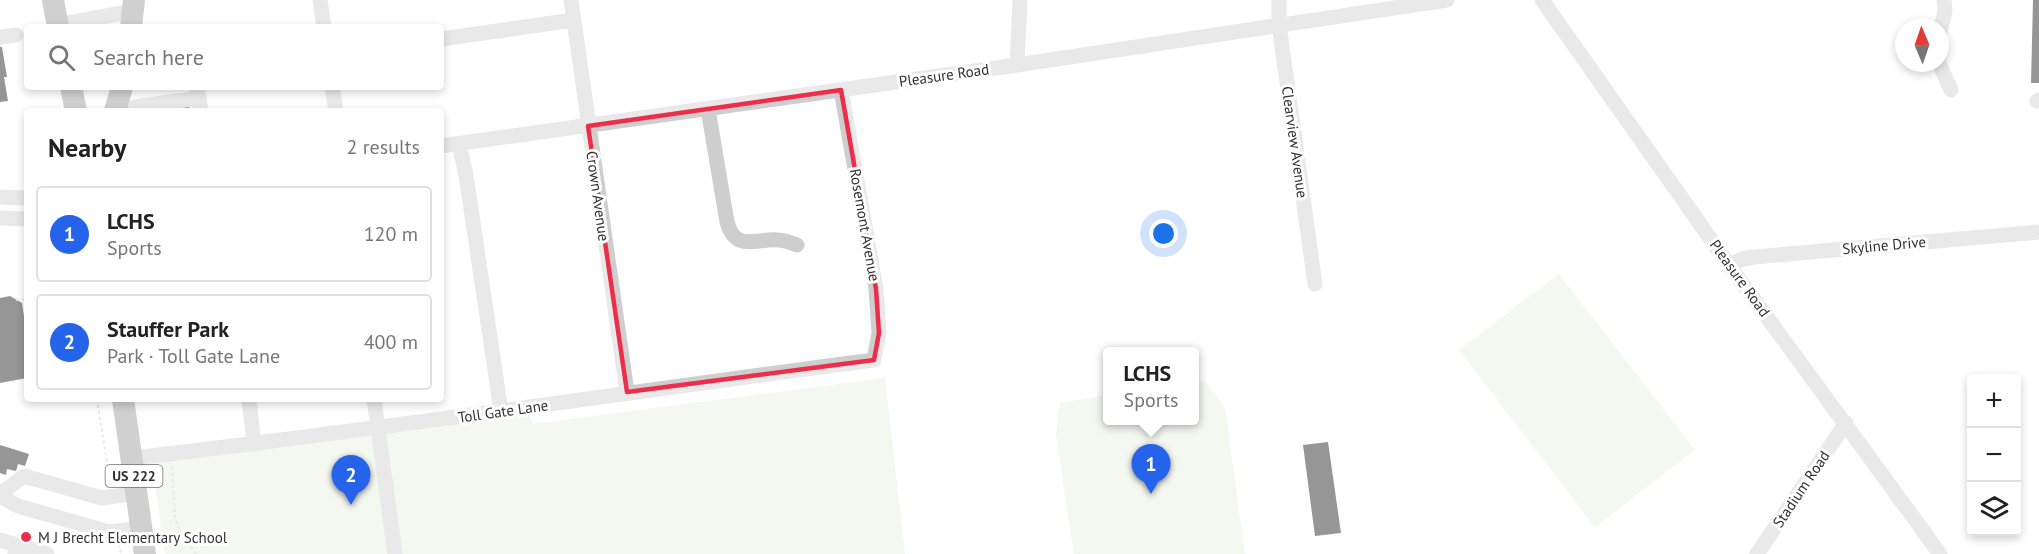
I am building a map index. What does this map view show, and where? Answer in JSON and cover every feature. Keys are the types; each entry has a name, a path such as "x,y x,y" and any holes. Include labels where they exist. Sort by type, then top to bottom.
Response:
{"highway":[{"path":"52,0 57,24"},
{"path":"72,90 75,108"},
{"name":"US 222","path":"123,402 145,554"}],"street":[{"path":"320,0 324,24"},
{"name":"Crown Avenue","path":"570,0 627,393"},
{"path":"1017,65 1020,0"},
{"name":"Clearview Avenue","path":"1279,0 1279,25 1315,284"},
{"name":"Pleasure Road","path":"444,146 1017,65 1447,0"},
{"name":"Pleasure Road","path":"1542,0 1729,265 1940,554"},
{"path":"1943,18 1944,0"},
{"path":"69,24 133,13"},
{"path":"444,39 573,20"},
{"path":"0,37 16,35"},
{"path":"1943,72 1951,90"},
{"path":"332,90 336,108"},
{"name":"Rosemont Avenue","path":"842,90 876,289 879,333 874,360"},
{"path":"127,103 199,99"},
{"path":"708,109 727,222 732,235 738,240 749,243 780,240 797,245"},
{"path":"459,144 470,198 501,411"},
{"path":"0,197 24,198"},
{"path":"2,218 24,219"},
{"name":"Skyline Drive","path":"1729,265 1754,257 2039,232"},
{"name":"Toll Gate Lane","path":"132,458 378,429 874,360"},
{"path":"249,402 254,444"},
{"path":"374,402 395,554"},
{"name":"Stadium Road","path":"1757,554 1846,423"},
{"path":"137,494 102,498 24,476 0,495 18,506 109,532 142,528"},
{"path":"0,540 16,550 47,554"}],"path":[{"path":"16,300 24,299"},
{"path":"97,402 113,497"},
{"path":"170,454 174,478 175,518 178,527 196,554"},
{"path":"117,531 121,554"}],"highlighted area":[{"path":"841,90 876,289 879,333 874,360 627,392 588,126"}],"green space":[{"path":"1559,274 1695,450 1595,527 1459,350"},
{"path":"885,378 905,554 165,554 151,456 526,407 533,424"},
{"path":"1205,380 1225,408 1245,554 1074,554 1056,434 1060,403 1103,396 1103,425 1199,425 1199,381"}],"building":[{"path":"2033,0 2039,0 2039,83 2031,83"},
{"path":"0,47 2,47 7,77 4,77 8,101 0,102"},
{"path":"189,105 190,108 164,108"},
{"path":"10,296 22,303 24,379 0,383 0,298"},
{"path":"1328,442 1341,533 1315,536 1303,445"},
{"path":"0,445 29,454 25,466 18,464 16,471 7,469 6,475 0,473"}],"place":[{"name":"LCHS","path":"1151,494"},
{"name":"Stauffer Park","path":"351,505"},
{"name":"M J Brecht Elementary School","path":"26,537"}]}
